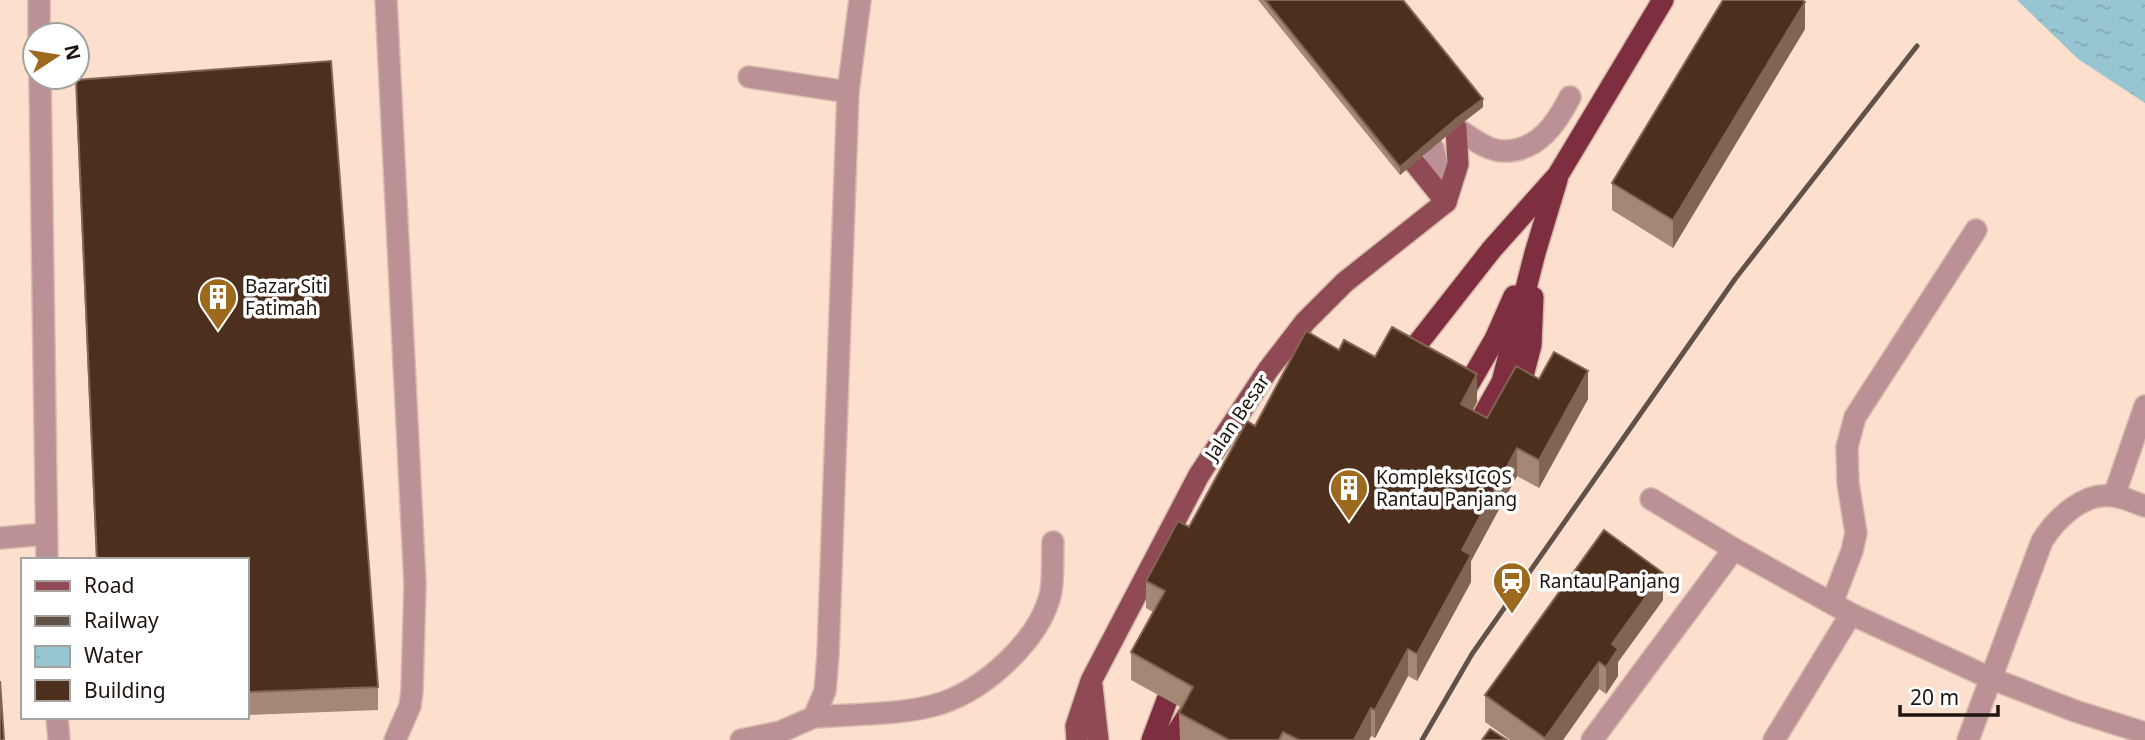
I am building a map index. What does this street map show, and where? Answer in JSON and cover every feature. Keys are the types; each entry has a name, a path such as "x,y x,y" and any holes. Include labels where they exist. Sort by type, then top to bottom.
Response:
{"highway":[{"path":"1482,262 1405,360 1482,262 1558,175 1662,0"},
{"path":"1471,437 1503,382 1535,253 1558,175"},
{"path":"1463,394 1494,339 1535,253"},
{"path":"1518,395 1531,345 1535,253"},
{"path":"1152,740 1167,700"},
{"path":"1172,740 1190,712"}],"main road":[{"path":"1419,88 1456,128 1458,164 1446,202"},
{"path":"1381,123 1446,202"},
{"name":"Jalan Besar","path":"1076,740 1076,726 1091,681 1199,475 1268,370 1305,323 1345,282 1446,202"},
{"path":"1091,681 1098,740"}],"street":[{"path":"39,0 39,21"},
{"path":"386,0 415,584 412,691 410,706 395,740"},
{"path":"814,716 825,691 831,604 848,92 860,0"},
{"path":"749,77 848,92"},
{"path":"40,91 47,558"},
{"path":"1456,128 1491,148 1505,152 1527,146 1542,136 1560,116 1570,97"},
{"path":"1396,106 1433,148 1446,202"},
{"path":"1832,603 1856,533 1848,483 1847,447 1855,417 1976,230"},
{"path":"2114,496 2145,406"},
{"path":"1968,740 2042,541 2052,526 2063,515 2102,495 2145,506"},
{"path":"1651,499 1851,614 1990,678 2074,711 2145,733"},
{"path":"0,538 45,534"},
{"path":"741,740 780,732 814,716 904,710 941,703 963,694 1024,645 1040,621 1050,595 1053,542"},
{"path":"1591,740 1734,549"},
{"path":"1774,740 1851,614"},
{"path":"57,719 59,740"}],"water":[{"path":"2017,0 2145,0 2145,103 2078,59"}],"building":[{"path":"1265,0 1403,0 1483,99 1400,167"},
{"path":"1723,0 1805,2 1673,220 1612,183"},
{"name":"Bazar Siti Fatimah","path":"331,61 378,687 248,692 248,558 97,558 76,91 91,91 91,79"},
{"name":"Kompleks ICQS Rantau Panjang","path":"1392,327 1477,374 1461,404 1487,418 1516,366 1539,379 1554,352 1588,371 1539,460 1517,448 1462,550 1471,555 1417,654 1408,649 1375,710 1371,708 1354,740 1299,740 1283,732 1279,740 1229,740 1179,713 1193,687 1131,652 1165,591 1146,581 1178,521 1189,527 1247,421 1255,426 1306,331 1339,350 1344,340 1375,357"},
{"path":"1604,530 1663,573 1612,644 1618,649 1606,667 1599,662 1545,738 1485,695"},
{"path":"0,681 4,740 0,740"},
{"path":"1490,729 1507,740 1482,740"}],"railway":[{"path":"1422,740 1472,654 1735,279 1917,46"}],"place":[{"name":"Bazar Siti Fatimah","path":"218,331"},
{"name":"Kompleks ICQS Rantau Panjang","path":"1349,522"},
{"name":"Rantau Panjang","path":"1512,615"}]}
